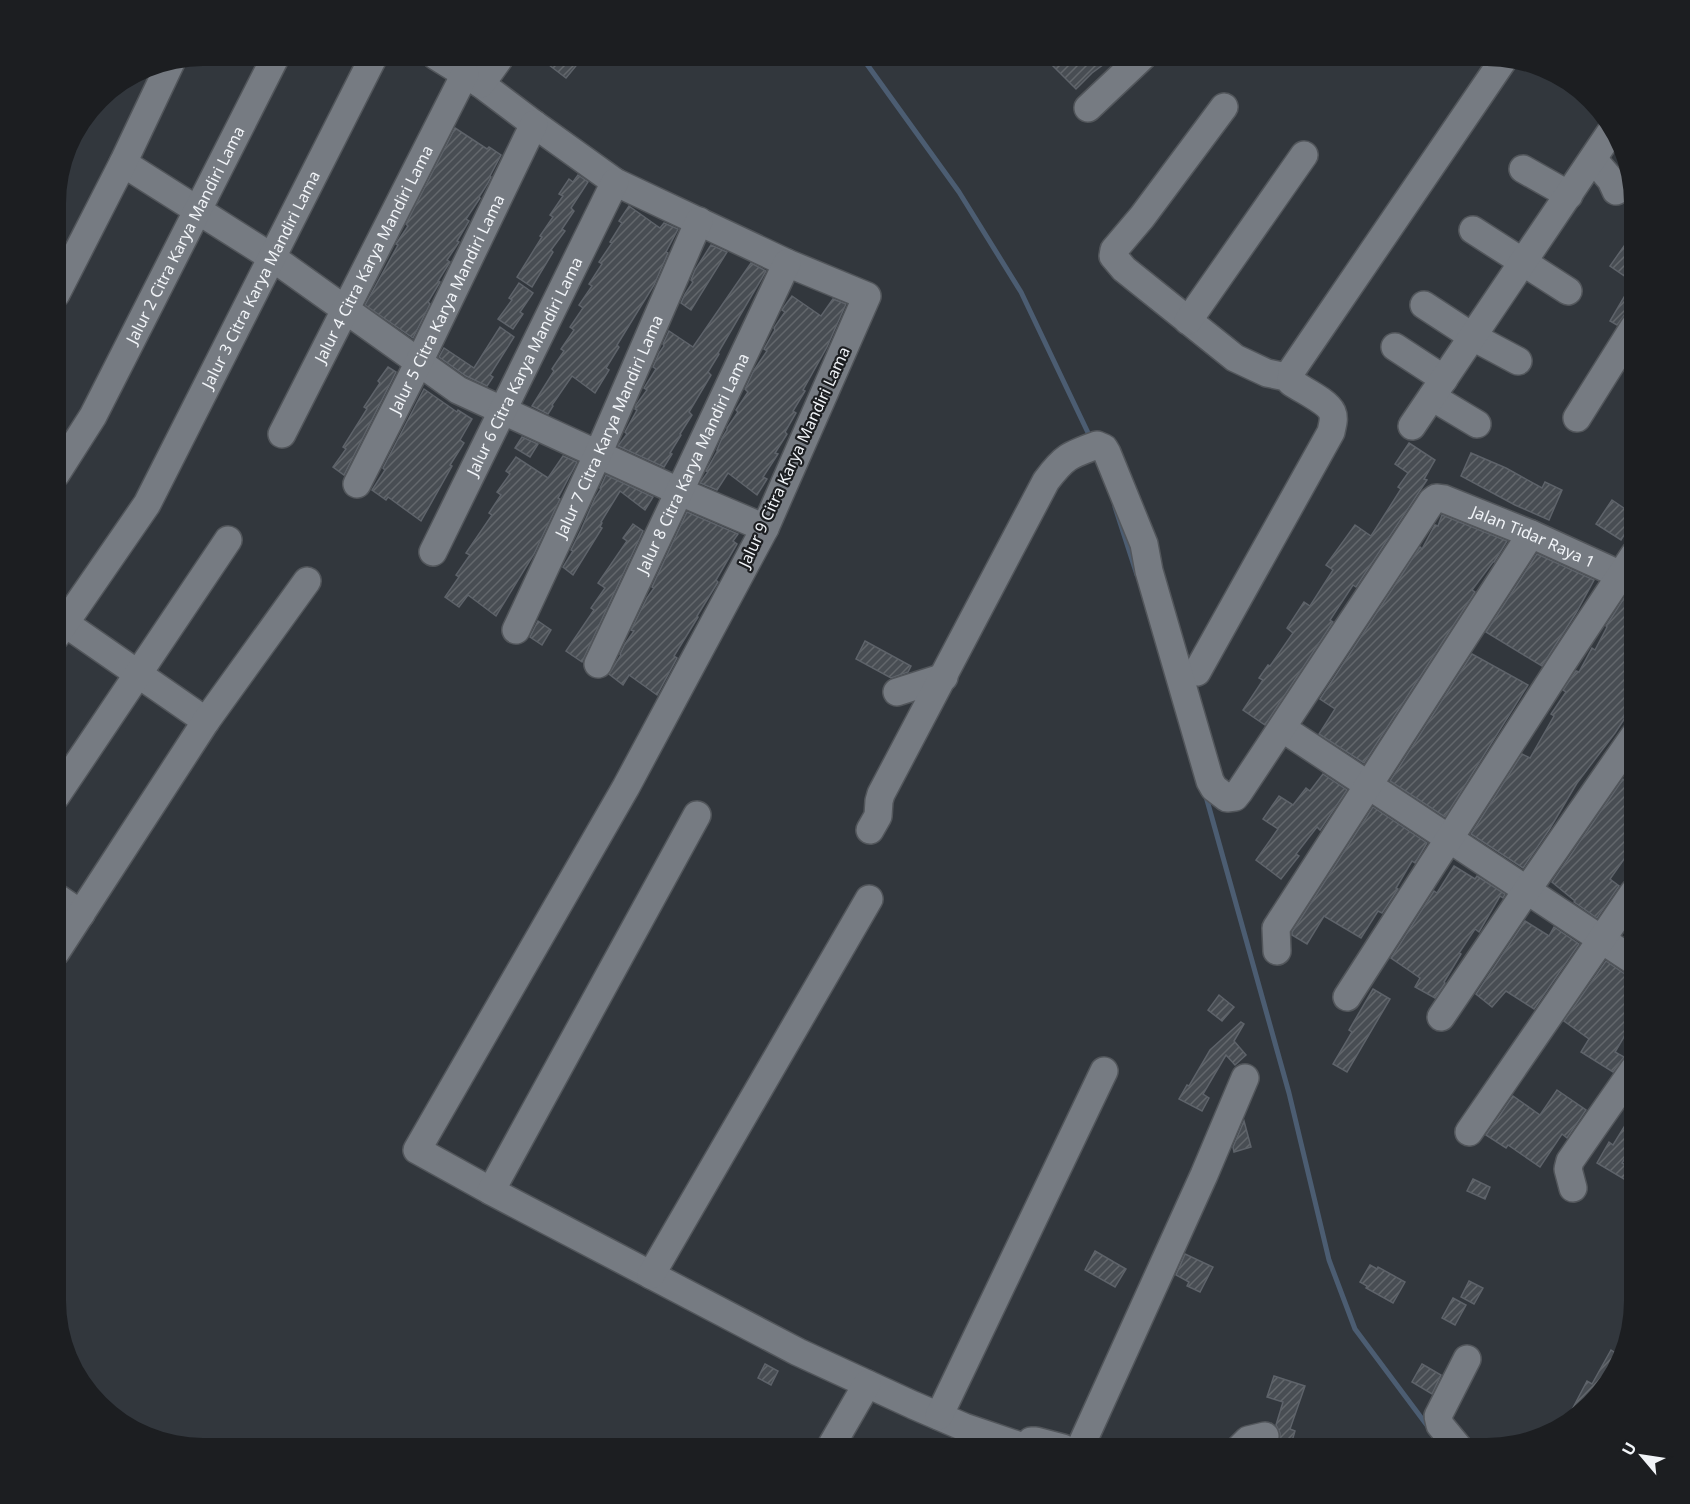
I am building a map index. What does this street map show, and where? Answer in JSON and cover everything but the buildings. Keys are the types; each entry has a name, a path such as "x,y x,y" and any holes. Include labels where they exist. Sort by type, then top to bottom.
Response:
{"street":[{"name":"Jalur 2 Citra Karya Mandiri Lama","path":"66,458 93,416 271,66"},
{"name":"Jalur 3 Citra Karya Mandiri Lama","path":"66,616 147,504 369,66"},
{"path":"452,66 615,182 787,262"},
{"name":"Jalur 4 Citra Karya Mandiri Lama","path":"282,434 346,311 473,79 489,66"},
{"path":"1088,108 1132,66"},
{"path":"1197,672 1331,432 1332,413 1327,406 1292,382 1292,370 1499,66"},
{"path":"66,274 167,71"},
{"path":"1224,107 1142,217 1114,250 1113,256 1124,269 1222,349 1249,366 1273,375 1291,378"},
{"name":"Jalur 5 Citra Karya Mandiri Lama","path":"357,484 419,362 534,124"},
{"path":"1412,426 1607,137"},
{"path":"1188,321 1304,155"},
{"path":"1593,159 1611,180 1616,191"},
{"path":"123,163 273,258 458,390 678,491 765,528"},
{"path":"1523,169 1569,195"},
{"name":"Jalur 6 Citra Karya Mandiri Lama","path":"433,552 615,182"},
{"name":"Jalur 7 Citra Karya Mandiri Lama","path":"516,630 598,454 699,221"},
{"path":"1473,230 1568,291"},
{"name":"Jalur 9 Citra Karya Mandiri Lama","path":"491,1191 417,1150 626,787 765,528 867,296 787,262"},
{"name":"Jalur 8 Citra Karya Mandiri Lama","path":"598,664 787,262"},
{"path":"1424,306 1473,337 1518,361"},
{"path":"1577,418 1624,343"},
{"path":"1395,347 1477,424"},
{"path":"870,830 878,816 881,794 1046,481 1060,463 1088,448 1104,448 1144,544 1152,582 1210,781 1214,788 1227,798 1234,797 1282,728 1624,954"},
{"name":"Jalan Tidar Raya 1","path":"1282,728 1432,501 1440,497 1531,534 1624,568"},
{"path":"1277,951 1276,928 1531,534"},
{"path":"66,781 228,540"},
{"path":"1347,997 1563,662 1624,578"},
{"path":"66,937 206,721 308,581"},
{"path":"66,630 138,674 206,721"},
{"path":"897,692 944,677"},
{"path":"1441,1017 1624,750"},
{"path":"697,815 491,1191 798,1352 964,1427 996,1438"},
{"path":"651,1275 869,899"},
{"path":"66,904 81,914"},
{"path":"1469,1132 1624,906"},
{"path":"939,1416 1104,1071"},
{"path":"1085,1438 1204,1175 1245,1078"},
{"path":"1573,1188 1568,1168 1570,1161 1624,1084"},
{"path":"1450,1438 1440,1425 1438,1416 1467,1359"},
{"path":"836,1438 867,1384"},
{"path":"1256,1438 1265,1436"}],"waterway":[{"path":"868,66 959,192 1021,292 1091,439"},
{"path":"1115,507 1137,575"},
{"path":"1205,793 1289,1093 1329,1260 1355,1329 1429,1428"}]}
